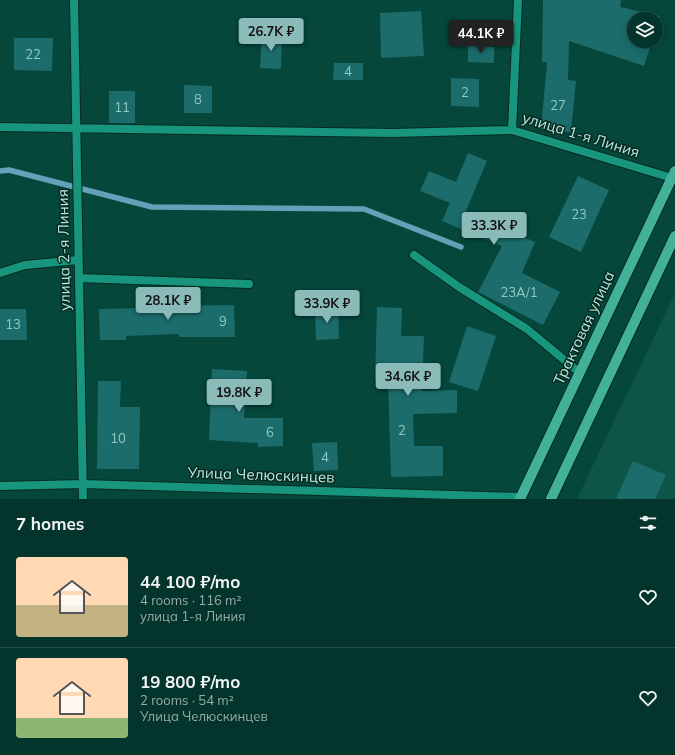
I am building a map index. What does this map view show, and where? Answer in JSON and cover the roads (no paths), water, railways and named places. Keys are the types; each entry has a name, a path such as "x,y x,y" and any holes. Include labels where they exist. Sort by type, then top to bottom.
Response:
{"main road":[{"name":"Трактовая улица","path":"521,498 673,174"},
{"path":"551,499 675,236"}],"street":[{"name":"улица 2-я Линия","path":"74,0 83,499"},
{"name":"улица 1-я Линия","path":"518,0 512,130 673,174"},
{"path":"0,127 393,133 512,130"},
{"path":"414,254 459,287 527,329 580,373"},
{"path":"0,273 25,265 78,260"},
{"path":"79,278 249,284"},
{"name":"Улица Челюскинцев","path":"0,486 83,484 521,498"}],"waterway":[{"path":"0,171 9,170 152,207 364,209 461,247"}]}
